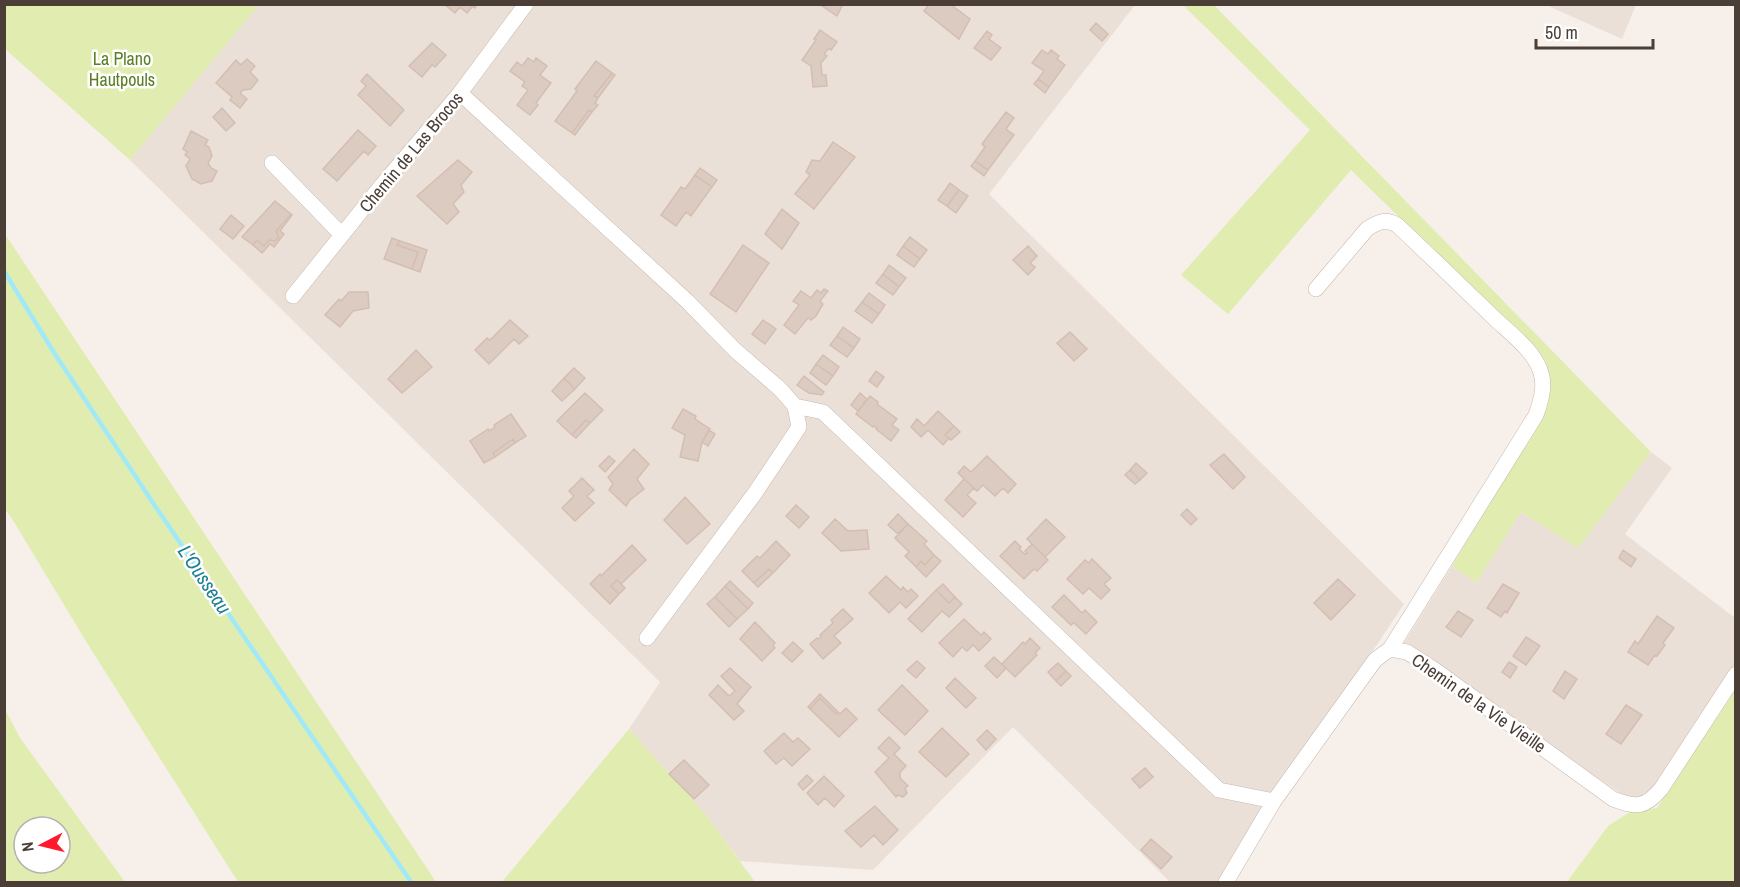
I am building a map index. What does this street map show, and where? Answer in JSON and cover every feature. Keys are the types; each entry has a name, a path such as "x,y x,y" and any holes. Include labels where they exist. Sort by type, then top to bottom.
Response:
{"street":[{"name":"Chemin de Las Brocos","path":"292,296 460,93 526,4"},
{"path":"460,93 687,301 795,406 799,427 755,493 647,638"},
{"path":"272,163 342,235"},
{"path":"1316,289 1367,229 1376,223 1390,221 1397,225 1533,358 1540,370 1543,384 1536,415 1390,649"},
{"path":"795,406 823,412 1219,790 1274,801"},
{"name":"Chemin de la Vie Vieille","path":"1226,882 1274,801 1375,660 1390,649 1407,652 1435,670 1613,799 1628,805 1640,806 1651,801 1661,789 1736,674"}],"shaded area":[{"path":"1636,4 1622,39 1546,5"},
{"path":"259,5 1135,5 989,194 1404,604 1218,882 1170,882 1013,727 873,870 740,861 707,816 629,729 660,682 130,160"},
{"path":"1651,452 1672,468 1625,534 1735,618 1735,665 1649,794 1634,802 1435,670 1404,643 1452,566 1476,583 1521,512 1578,548"}],"green space":[{"name":"La Plano Hautpouls","path":"5,4 259,5 130,160 5,49"},
{"path":"1183,5 1214,5 1651,452 1578,548 1521,512 1476,583 1452,566 1547,407 1549,384 1547,366 1545,360 1351,170 1228,314 1181,275 1310,130"},
{"path":"5,234 436,882 238,882 5,509"},
{"path":"1735,691 1735,882 1567,882 1608,826 1630,812 1657,808"},
{"path":"5,709 20,738 125,882 5,882"},
{"path":"629,729 707,816 755,882 502,882"}],"building":[{"path":"477,4 467,13 460,7 455,13 445,5"},
{"path":"819,4 843,4 837,16"},
{"path":"929,4 950,4 970,19 959,39 924,11"},
{"path":"1096,23 1108,34 1102,41 1090,30"},
{"path":"820,30 837,42 831,50 829,48 824,54 827,56 821,63 822,75 826,75 827,86 813,87 811,66 802,60"},
{"path":"987,31 992,35 989,39 1001,48 991,60 974,48"},
{"path":"432,43 446,55 435,67 432,65 422,77 409,66"},
{"path":"1042,50 1048,54 1051,50 1065,65 1049,87 1038,79 1044,71 1032,63"},
{"path":"528,58 534,62 536,58 547,66 540,75 551,83 530,115 517,105 528,90 522,86 525,82 510,71 517,62 522,66"},
{"path":"247,59 255,66 250,72 258,80 251,89 240,93 247,99 240,108 230,100 232,97 216,83 236,60 241,65"},
{"path":"596,61 612,73 594,96 598,98 595,103 598,105 592,112 589,110 572,133 555,121"},
{"path":"612,73 615,75 598,98 594,96"},
{"path":"367,74 404,110 390,126 358,95 366,86 361,81"},
{"path":"1038,79 1049,87 1045,93 1034,84"},
{"path":"222,108 235,123 226,131 213,117"},
{"path":"589,110 592,112 575,135 572,133"},
{"path":"1006,112 1014,118 1006,129 1014,135 988,170 975,161 985,147 982,144"},
{"path":"358,130 376,146 368,155 364,151 337,181 323,169"},
{"path":"191,131 208,140 205,145 209,147 212,156 208,163 217,171 212,181 201,184 192,179 186,166 190,159 185,155 187,152 183,149"},
{"path":"833,142 855,157 814,209 795,194 810,175 806,172 812,160 820,161"},
{"path":"458,160 472,172 461,185 464,192 453,204 459,212 447,224 417,196"},
{"path":"975,161 988,170 984,176 971,166"},
{"path":"700,168 717,180 712,187 695,175"},
{"path":"695,175 712,187 691,216 686,212 676,226 661,215 681,187 685,189"},
{"path":"950,183 959,190 947,206 938,200"},
{"path":"959,190 968,196 956,213 947,206"},
{"path":"275,201 291,214 276,231 279,237 275,241 269,240 264,246 257,240 253,245 242,237"},
{"path":"782,209 799,223 782,249 765,234"},
{"path":"291,214 280,231 284,234 274,247 270,244 262,253 253,245 257,240 264,246 269,240 275,241 279,237 276,231"},
{"path":"231,215 244,226 233,239 220,229"},
{"path":"910,237 927,250 920,259 903,246"},
{"path":"392,238 400,241 397,245 418,252 412,269 384,259"},
{"path":"400,241 427,250 420,272 412,269 418,252 397,245"},
{"path":"743,245 769,263 736,312 710,294"},
{"path":"903,246 920,259 914,267 897,255"},
{"path":"1028,246 1037,256 1030,263 1035,267 1028,275 1013,260"},
{"path":"889,265 906,278 899,287 883,274"},
{"path":"883,274 899,287 893,295 876,283"},
{"path":"824,289 828,291 820,301 823,304 816,316 811,320 808,318 795,334 784,325 799,305 793,301 801,291 811,298 817,290 821,293"},
{"path":"349,292 368,292 369,308 353,311 340,327 325,315 339,299 341,301"},
{"path":"869,293 885,305 879,314 862,302"},
{"path":"862,302 879,314 872,323 855,311"},
{"path":"510,320 528,336 519,344 514,339 489,364 475,350 487,338 490,340"},
{"path":"763,320 776,329 765,344 752,334"},
{"path":"843,327 860,339 854,348 837,336"},
{"path":"1070,332 1087,349 1074,361 1057,343"},
{"path":"837,336 854,348 847,357 830,345"},
{"path":"416,350 432,367 402,393 388,379"},
{"path":"823,355 839,367 833,376 816,364"},
{"path":"816,364 833,376 826,385 810,373"},
{"path":"574,368 585,378 575,389 564,378"},
{"path":"876,371 884,377 877,387 869,381"},
{"path":"804,376 824,392 822,395 809,393 797,385"},
{"path":"564,378 575,389 562,401 552,391"},
{"path":"585,393 603,410 590,423 586,420 572,435 557,421"},
{"path":"860,393 867,399 858,411 851,405"},
{"path":"870,396 897,419 892,425 899,430 891,441 856,414"},
{"path":"683,409 696,416 695,419 710,429 702,442 698,461 680,457 685,435 672,428"},
{"path":"938,411 954,426 945,435 949,438 943,445 928,430 921,437 911,427 917,419 924,426"},
{"path":"511,414 526,436 515,443 513,439 493,453 495,457 484,463 470,441 488,429 489,431"},
{"path":"586,420 590,423 576,438 572,435"},
{"path":"954,426 960,432 951,440 945,435"},
{"path":"709,430 715,434 708,446 702,442"},
{"path":"513,439 515,443 495,457 493,453"},
{"path":"634,449 649,464 637,479 644,489 626,506 609,490 613,484 608,477"},
{"path":"1224,454 1245,477 1233,489 1210,465"},
{"path":"609,456 615,461 605,472 599,466"},
{"path":"987,456 1016,484 1008,493 1003,488 995,496 983,485 977,491 958,473 964,466 971,472"},
{"path":"1136,463 1147,473 1140,480 1130,470"},
{"path":"1130,470 1140,480 1135,484 1125,475"},
{"path":"582,478 594,490 587,496 594,503 575,521 562,508 574,496 569,491"},
{"path":"964,479 974,488 967,495 976,503 963,517 945,500"},
{"path":"685,497 710,524 687,544 664,520"},
{"path":"796,505 809,517 799,528 786,516"},
{"path":"1187,509 1197,519 1191,525 1181,515"},
{"path":"898,514 908,524 898,534 888,525"},
{"path":"835,519 848,531 867,530 869,549 841,551 822,533"},
{"path":"1046,519 1065,537 1045,557 1027,539"},
{"path":"908,524 927,541 924,544 934,555 925,565 921,561 916,567 905,556 909,552 895,538"},
{"path":"776,541 790,555 773,573 769,569 754,583 742,571 757,556 760,558"},
{"path":"1015,541 1025,554 1032,544 1048,560 1024,579 1000,556"},
{"path":"632,545 646,560 621,584 617,580 611,586 619,594 610,604 590,584"},
{"path":"1623,550 1636,559 1631,567 1619,558"},
{"path":"934,555 941,561 926,577 916,567 921,561 925,565"},
{"path":"1092,559 1111,578 1104,584 1110,590 1101,599 1089,588 1083,594 1067,579 1085,560 1089,563"},
{"path":"769,569 773,573 758,587 754,583"},
{"path":"886,576 901,590 903,587 908,592 911,589 918,596 906,608 900,602 889,613 869,593"},
{"path":"1338,579 1355,595 1331,620 1314,603"},
{"path":"617,580 625,588 619,594 611,586"},
{"path":"730,581 753,603 748,609 725,586"},
{"path":"943,584 955,597 949,603 936,590"},
{"path":"1503,584 1519,593 1507,613 1505,611 1501,617 1487,608"},
{"path":"725,586 748,609 737,619 715,597"},
{"path":"936,590 949,603 955,597 962,604 949,617 942,611 922,632 908,619"},
{"path":"1064,595 1082,613 1085,610 1097,622 1086,634 1074,623 1071,625 1052,607"},
{"path":"715,597 737,619 729,627 707,604"},
{"path":"843,609 853,619 834,636 841,643 823,659 810,644 821,637 820,635 833,623 831,620"},
{"path":"1458,611 1473,620 1461,637 1446,627"},
{"path":"1657,616 1674,628 1663,643 1665,645 1648,665 1628,652 1635,641 1638,644"},
{"path":"964,619 981,635 984,632 991,639 979,651 973,645 967,651 962,647 953,657 939,643"},
{"path":"755,622 775,643 773,645 775,648 762,661 740,639"},
{"path":"1526,637 1540,646 1526,665 1513,656"},
{"path":"1030,638 1040,648 1035,653 1037,655 1015,677 1002,664 1023,642 1025,644"},
{"path":"793,642 803,651 792,662 782,653"},
{"path":"994,657 1006,668 997,678 985,666"},
{"path":"917,661 925,668 916,678 907,670"},
{"path":"1509,662 1517,667 1510,678 1502,672"},
{"path":"1058,663 1066,671 1056,681 1048,672"},
{"path":"730,668 751,687 737,704 744,711 734,720 709,695 718,685 729,696 735,691 721,676"},
{"path":"1066,671 1071,676 1061,686 1056,681"},
{"path":"1565,671 1577,679 1564,699 1553,691"},
{"path":"955,678 976,698 966,708 946,688"},
{"path":"902,685 928,711 905,735 878,710"},
{"path":"820,694 838,712 836,714 820,698 810,709 808,707"},
{"path":"820,698 836,714 838,712 840,714 846,708 857,719 839,737 810,709"},
{"path":"1626,705 1642,715 1621,744 1606,734"},
{"path":"942,728 969,754 946,777 919,752"},
{"path":"987,730 996,739 986,750 977,740"},
{"path":"784,733 793,742 798,738 810,749 792,766 784,758 776,764 764,751"},
{"path":"889,737 900,748 894,754 906,766 900,772 900,778 908,786 905,788 907,793 903,797 898,795 896,797 875,772 889,758 878,748"},
{"path":"684,760 709,785 694,799 669,774"},
{"path":"1145,768 1153,777 1140,788 1132,779"},
{"path":"807,775 813,781 803,790 798,784"},
{"path":"824,776 844,796 834,807 825,798 818,805 807,793"},
{"path":"875,806 898,830 883,845 874,835 861,847 845,831"},
{"path":"1151,839 1172,857 1161,869 1141,850"}],"waterway":[{"name":"L'Ousseau","path":"4,271 53,351 153,503 411,882"}]}
